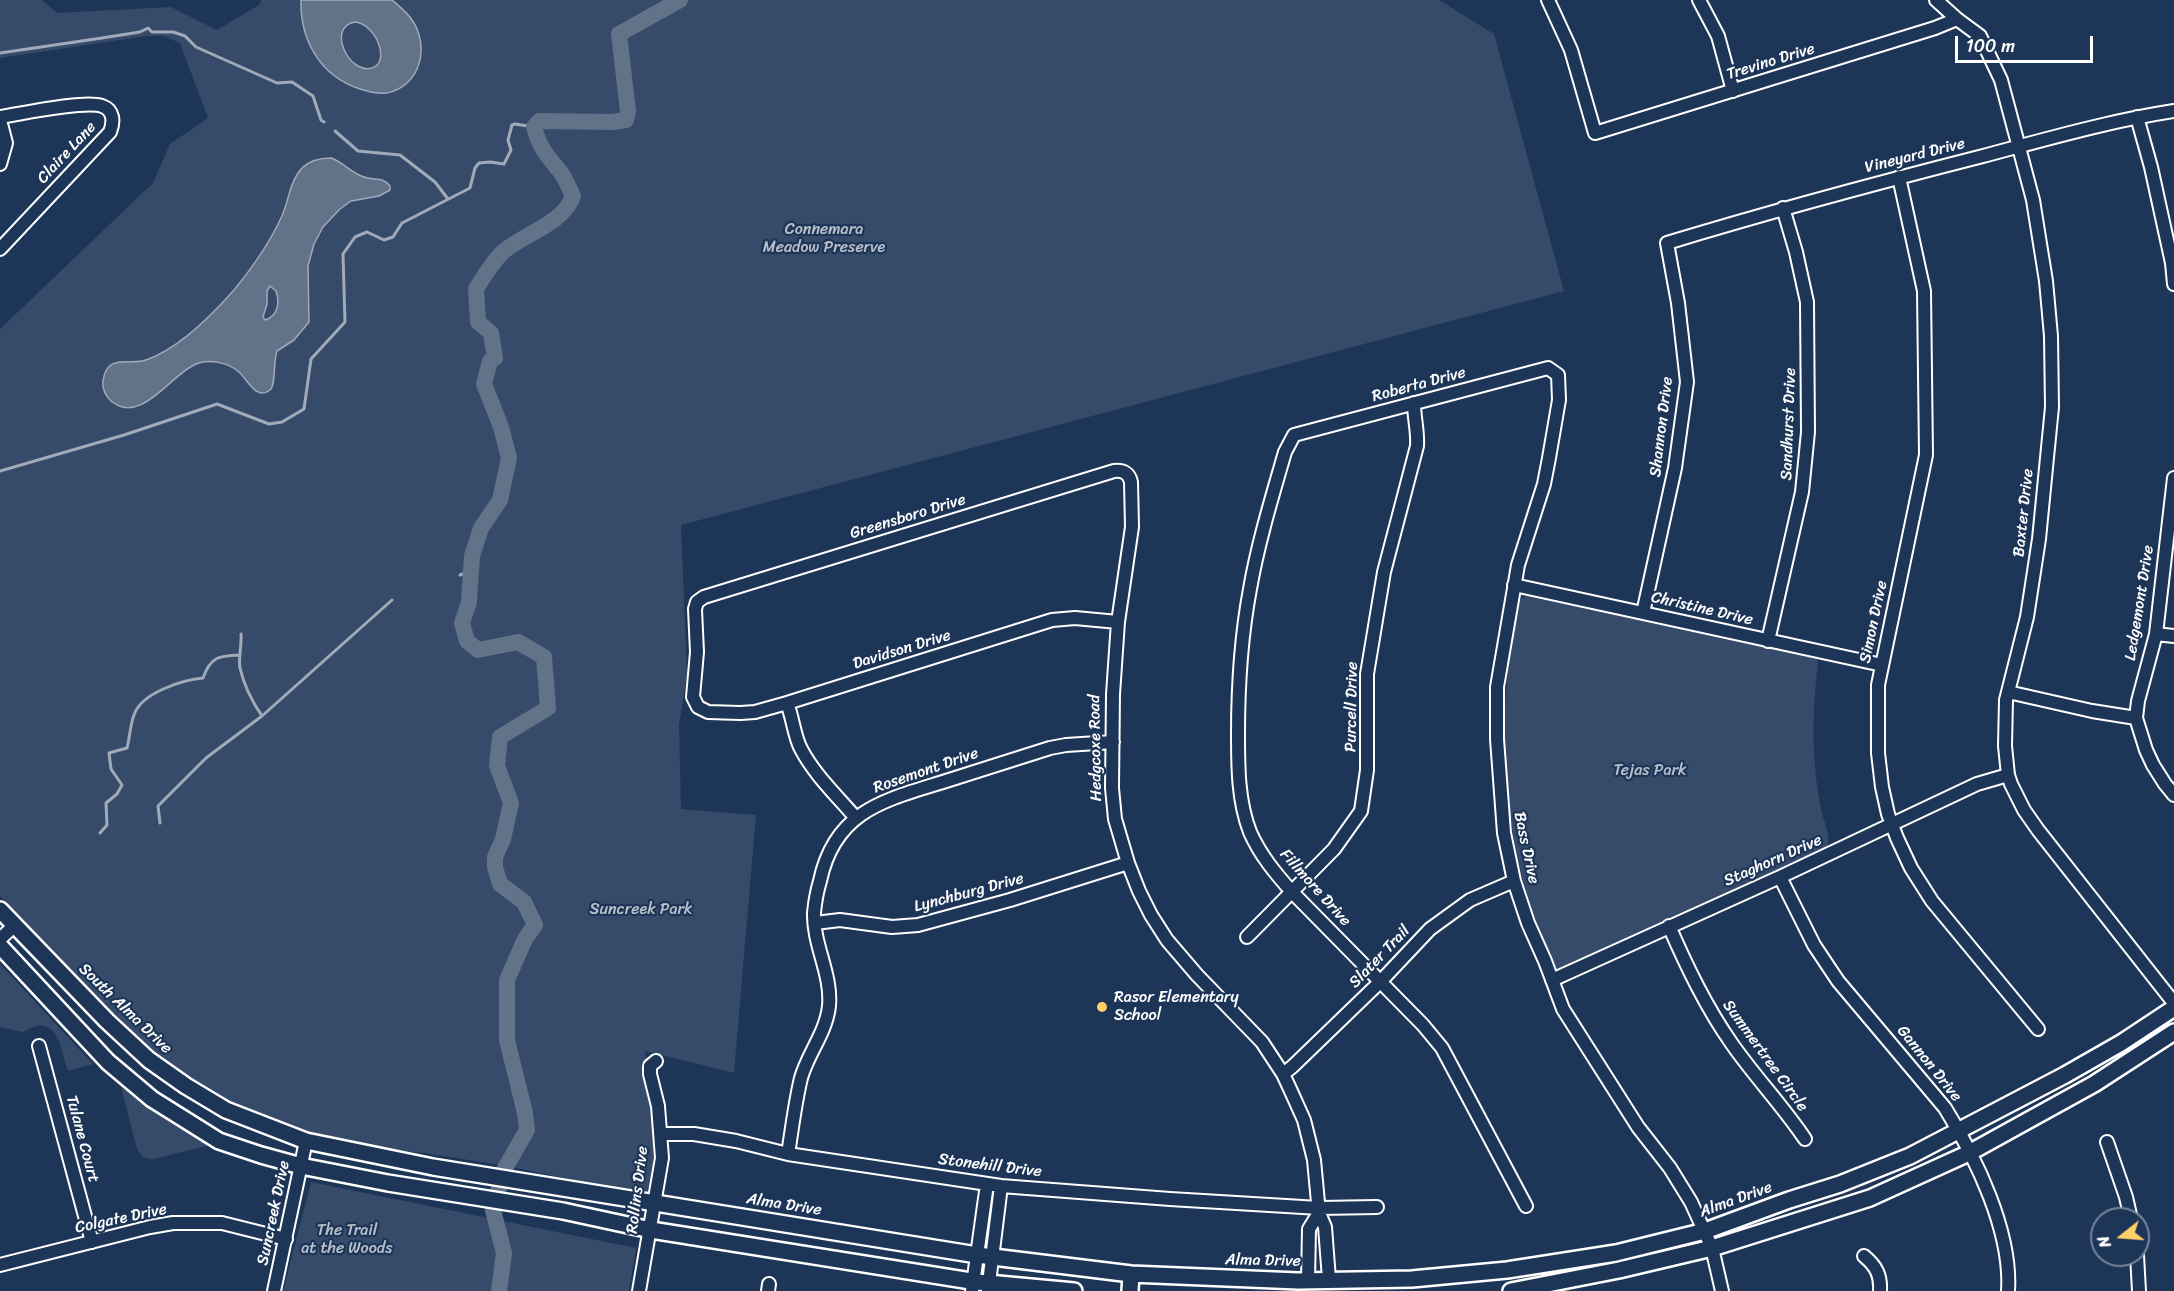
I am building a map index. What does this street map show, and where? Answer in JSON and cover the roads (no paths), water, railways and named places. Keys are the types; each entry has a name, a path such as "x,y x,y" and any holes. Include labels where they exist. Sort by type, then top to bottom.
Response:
{"main road":[{"name":"South Alma Drive","path":"0,910 149,1060 226,1110 306,1141"},
{"path":"0,946 108,1062 152,1099 219,1141 261,1155 301,1166 388,1183 563,1211 651,1230 980,1287 1074,1291"},
{"name":"Alma Drive","path":"306,1141 433,1167 984,1256 1131,1274 1307,1286 1329,1285 1507,1270 1616,1253 1706,1231 1910,1156 2121,1043 2174,1008"},
{"path":"1507,1270 1511,1291 1619,1270 1712,1248 1870,1198 1969,1153 2094,1084 2174,1032"},
{"path":"1130,1291 1131,1274"}],"street":[{"name":"Trevino Drive","path":"1548,0 1571,50 1594,133 1935,28 1957,19"},
{"path":"1699,0 1718,36 1733,91"},
{"name":"Baxter Drive","path":"1936,0 1980,36 2001,80 2032,200 2046,281 2051,336 2052,407 2039,539 2027,617 2008,692 2005,746 2008,775 2024,810 2038,830 2174,1003"},
{"name":"Claire Lane","path":"0,164 6,143 0,118 63,107 97,105 104,106 111,111 114,122 110,132 2,245"},
{"name":"Vineyard Drive","path":"1667,243 1783,208 1899,177 2137,117 2174,111"},
{"path":"2137,117 2151,166 2172,263 2174,284"},
{"name":"Simon Drive","path":"1899,177 1924,291 1926,454 1878,685 1878,753 1882,787 1892,825 1911,868 1932,901 2038,1029"},
{"name":"Sandhurst Drive","path":"1768,641 1802,492 1808,432 1807,302 1783,208"},
{"name":"Shannon Drive","path":"1642,613 1675,468 1687,382 1678,303 1667,243"},
{"name":"Roberta Drive","path":"1294,435 1543,368 1552,369"},
{"name":"Bass Drive","path":"1552,369 1558,375 1559,392 1549,458 1544,484 1518,565 1497,687 1497,739 1504,833 1514,881 1528,923 1563,1009 1638,1127 1670,1168 1691,1202 1712,1248 1722,1291"},
{"name":"Purcell Drive","path":"1247,937 1334,849 1361,811 1367,770 1367,674 1384,572 1417,446 1418,431 1414,418 1414,403"},
{"name":"Fillmore Drive","path":"1294,435 1285,452 1250,589 1241,651 1238,771 1242,806 1251,833 1273,871 1423,1025 1442,1048 1526,1206"},
{"name":"Greensboro Drive","path":"698,707 693,697 697,651 695,609 698,602 715,594 1114,471 1122,471 1128,475"},
{"name":"Hedgcoxe Road","path":"1128,475 1131,482 1132,527 1118,622 1113,694 1112,788 1115,819 1128,863 1151,915 1167,940 1197,975 1262,1042 1283,1074 1304,1120 1312,1150 1319,1211 1325,1227 1329,1285"},
{"name":"Ledgemont Drive","path":"2174,478 2156,634 2138,701 2136,718 2146,750 2165,784 2174,795"},
{"name":"Christine Drive","path":"1514,585 1882,665"},
{"name":"Davidson Drive","path":"698,707 708,712 755,712 787,704 1052,620 1075,618 1118,622"},
{"path":"2156,634 2174,636"},
{"path":"2008,692 2092,711 2136,718"},
{"path":"787,704 800,748 812,766 855,817"},
{"name":"Rosemont Drive","path":"788,1154 801,1078 824,1030 829,1004 828,980 817,942 816,898 827,855 843,830 855,817 891,798 1050,748 1113,742"},
{"name":"Staghorn Drive","path":"1552,980 1780,877 1977,784 2008,775"},
{"name":"Lynchburg Drive","path":"815,923 840,920 892,927 918,925 1010,900 1128,863"},
{"name":"Gannon Drive","path":"1780,877 1814,945 1838,981 1945,1108 1959,1131 1995,1209 2001,1228 2007,1248 2008,1291"},
{"name":"Slater Trail","path":"1283,1074 1449,913 1470,900 1514,881"},
{"path":"0,939 15,925"},
{"name":"Summertree Circle","path":"1669,926 1709,1009 1733,1045 1805,1139"},
{"name":"Tulane Court","path":"39,1046 92,1242"},
{"name":"Rollins Drive","path":"639,1291 662,1158 658,1106 650,1074 650,1066 656,1061"},
{"name":"Stonehill Drive","path":"661,1134 694,1134 736,1141 788,1154 1001,1186 1319,1211 1377,1207"},
{"name":"Suncreek Drive","path":"274,1291 306,1141"},
{"path":"2107,1142 2128,1207"},
{"path":"980,1287 984,1256 987,1184"},
{"path":"984,1256 1001,1186"},
{"name":"Hedgcoxe Road","path":"1307,1286 1310,1229 1319,1211"},
{"name":"Colgate Drive","path":"0,1265 150,1227 204,1222 222,1223 286,1239"},
{"path":"1864,1256 1875,1265 1881,1278 1880,1291"},
{"path":"2138,1267 2139,1291"}],"waterway":[{"path":"499,1291 504,1253 493,1210 504,1170 527,1130 507,1040 507,980 525,939 535,925 524,902 500,884 495,867 495,857 503,839 511,803 497,766 500,737 548,708 544,657 518,642 478,650 467,641 462,623 469,602 472,556 481,528 500,500 509,458 501,427 484,384 490,361 495,358 491,333 478,322 476,289 492,264 504,251 553,221 562,213 573,196 563,176 538,140 534,127 539,121 613,122 626,120 628,111 619,34 680,0"},
{"path":"0,53 140,32 148,28 152,32 173,32 185,36 196,47 277,83 292,82 313,96 321,120 324,122"},
{"path":"0,471 124,435 217,404 269,424 282,422 304,409 311,359 345,322 343,254 355,237 367,232 384,240 393,237 402,223 470,188 475,168 479,163 504,164 511,150 508,140 512,125 534,127"},
{"path":"335,131 358,151 400,155 435,182 448,199"},
{"path":"460,575 471,571"},
{"path":"160,823 158,806 206,758 262,716 392,600"},
{"path":"241,634 242,675 248,693 262,716"},
{"path":"100,833 107,825 106,803 117,794 122,785 111,769 109,753 127,748 138,707 163,689 203,678 213,661 226,656 240,655"}],"place":[{"name":"Rasor Elementary School","path":"1102,1007"}],"park label":[{"name":"Connemara Meadow Preserve","path":"824,239"},
{"name":"Tejas Park","path":"1650,771"},
{"name":"Suncreek Park","path":"641,910"},
{"name":"The Trail at the Woods","path":"347,1240"}]}
